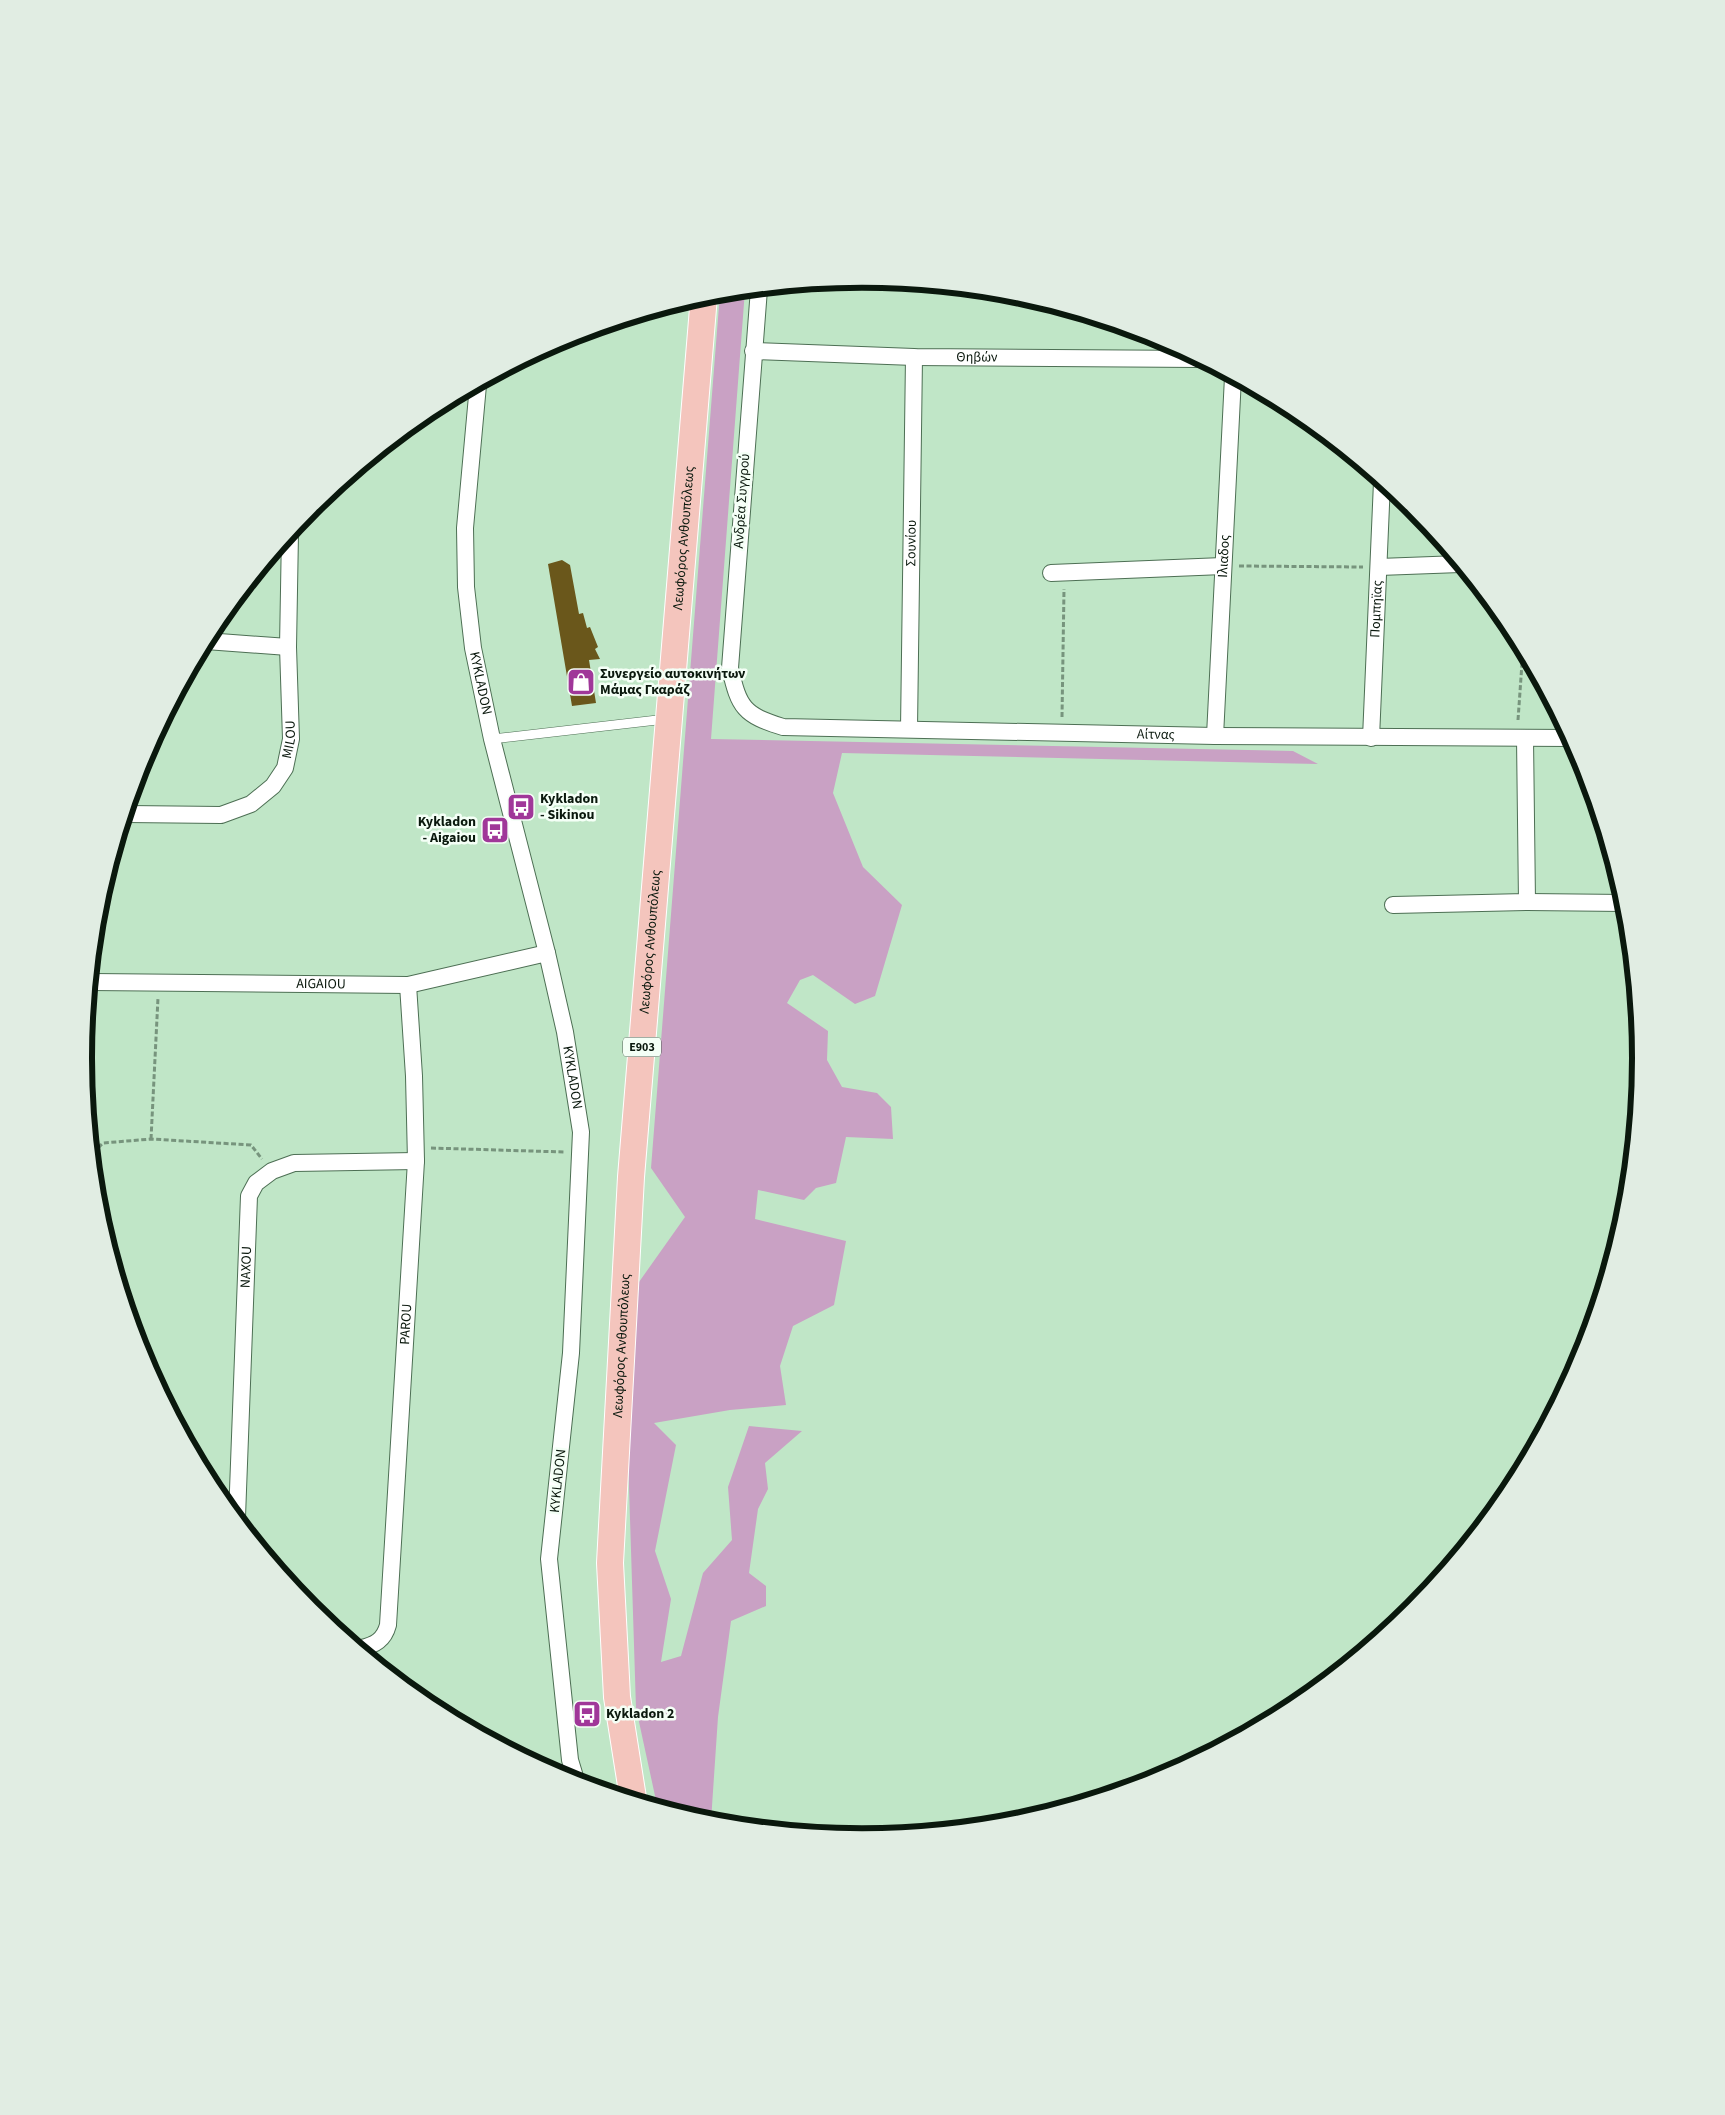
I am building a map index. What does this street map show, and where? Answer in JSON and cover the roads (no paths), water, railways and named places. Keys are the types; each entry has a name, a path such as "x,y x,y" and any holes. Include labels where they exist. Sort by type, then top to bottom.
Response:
{"main road":[{"name":"Λεωφόρος Ανθουπόλεως","path":"632,1792 617,1698 610,1563 631,1177 703,304"}],"street":[{"name":"Ανδρέα Συγγρού","path":"744,710 735,690 730,668 759,295"},
{"name":"Θηβών","path":"754,351 914,357 1185,359"},
{"name":"Σουνίου","path":"909,729 914,357"},
{"name":"Ιλιαδος","path":"1215,736 1234,383"},
{"name":"KYKLADON","path":"477,391 465,528 466,586 473,648 492,740 548,953 565,1032 581,1132 571,1353 549,1559 570,1760 573,1771"},
{"name":"Πομπηϊας","path":"1371,738 1382,490"},
{"name":"MILOU","path":"132,814 222,815 251,804 273,786 286,768 291,739 288,646 290,544"},
{"path":"1378,567 1453,564"},
{"path":"1058,572 1223,566"},
{"path":"215,642 288,646"},
{"name":"Αίτνας","path":"744,710 762,721 783,727 1215,736 1563,738"},
{"path":"1521,738 1527,902"},
{"path":"1393,905 1527,902 1617,903"},
{"name":"AIGAIOU","path":"96,982 408,985 548,953"},
{"name":"PAROU","path":"368,1647 380,1640 386,1632 388,1624 416,1154 414,1076 408,985"},
{"name":"NAXOU","path":"237,1506 249,1196 256,1183 272,1171 294,1163 416,1154"}],"lane":[{"path":"492,740 670,718"}],"place":[{"name":"Συνεργείο αυτοκινήτων Μάμας Γκαράζ","path":"581,682"},
{"name":"Kykladon - Sikinou","path":"521,807"},
{"name":"Kykladon - Aigaiou","path":"495,830"},
{"name":"Kykladon 2","path":"587,1714"}]}
